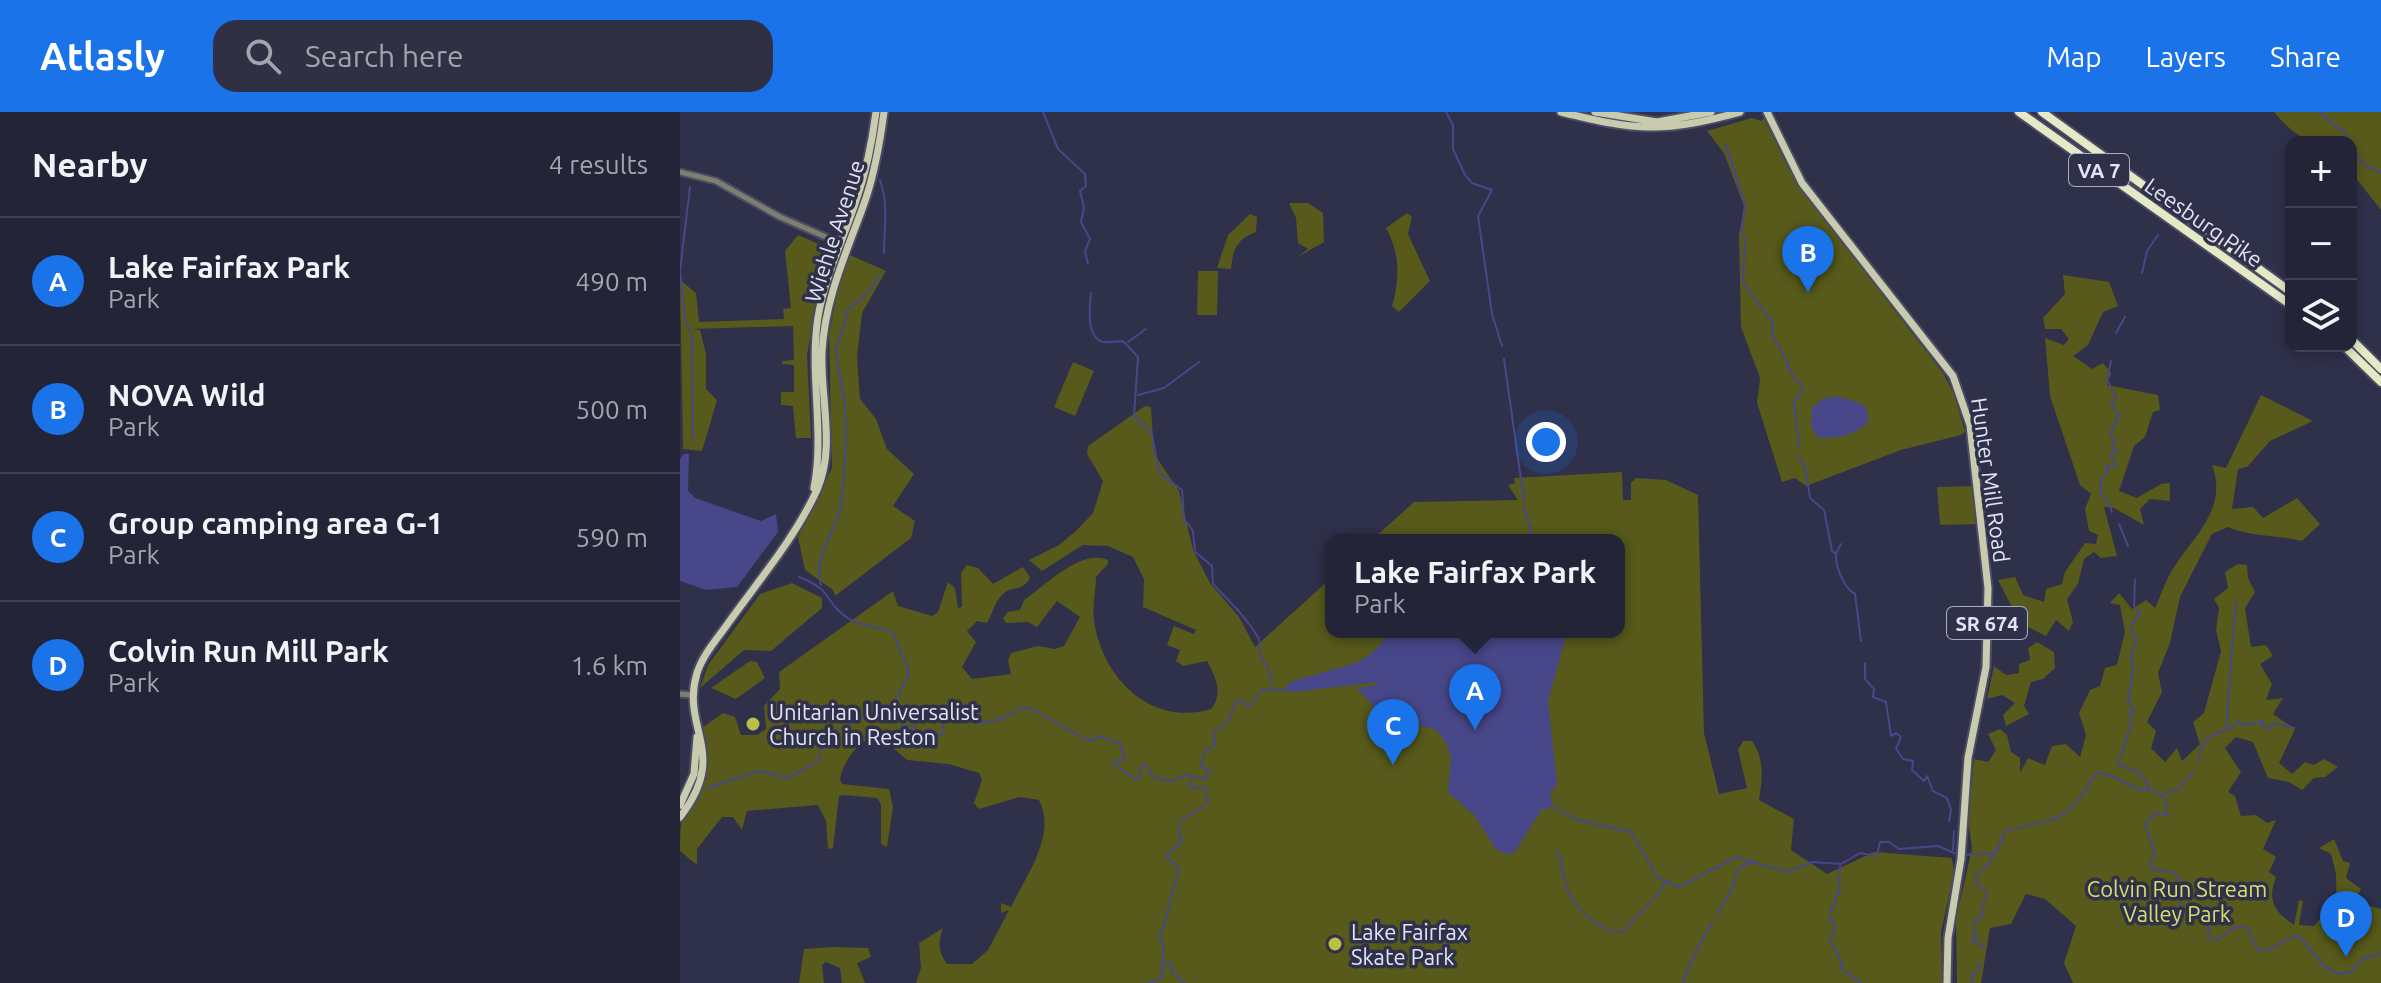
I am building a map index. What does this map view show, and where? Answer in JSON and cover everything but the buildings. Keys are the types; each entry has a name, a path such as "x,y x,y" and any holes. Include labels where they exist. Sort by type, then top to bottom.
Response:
{"highway":[{"name":"Leesburg Pike","path":"2019,112 2285,301"},
{"name":"Leesburg Pike","path":"2042,112 2285,288"},
{"path":"2357,345 2381,369"},
{"path":"2350,352 2381,382"}],"main road":[{"name":"Wiehle Avenue","path":"680,817 694,796 703,768 703,745 692,695 705,657 811,503 826,455 822,369 825,321 862,183 876,112"},
{"name":"Wiehle Avenue","path":"843,245 870,184 884,112"},
{"path":"1561,112 1653,130 1685,126 1740,112"},
{"path":"1595,112 1657,122 1711,112"},
{"name":"Hunter Mill Road","path":"1767,112 1802,183 1945,364 1963,395 1975,466 1988,605 1986,672 1970,744 1962,818 1963,855 1950,921 1947,983"},
{"name":"Wiehle Avenue","path":"680,805 694,774 697,726"}],"street":[{"path":"680,172 723,184 787,221 843,245"},
{"path":"680,694 692,695"}],"green space":[{"path":"2274,112 2381,112 2381,210 2357,180 2357,136 2300,136"},
{"path":"1752,118 1761,121 1764,118 1787,165 1817,210 1943,373 1954,394 1965,432 1961,435 1901,450 1806,486 1795,478 1782,482 1757,403 1760,378 1741,327 1739,235 1744,206 1724,153 1707,131"},
{"path":"1289,203 1308,203 1323,213 1324,242 1298,257 1308,249 1298,243 1296,218"},
{"path":"1407,213 1412,217 1408,234 1430,281 1399,312 1392,306 1397,266 1394,247 1386,228"},
{"path":"1250,214 1257,217 1256,232 1237,246 1231,269 1217,268 1228,235"},
{"path":"798,235 821,245 822,266 807,355 811,438 796,438 793,406 781,405 781,392 794,392 794,365 782,364 782,361 794,360 793,326 692,329 700,330 706,354 706,389 717,400 702,451 683,449 680,280 696,293 699,322 784,319 783,309 791,308 785,251"},
{"path":"850,255 886,271 862,313 857,357 860,399 876,419 887,449 914,474 893,506 915,521 911,538 835,596 833,590 805,570 798,537 832,468 829,335 838,288"},
{"path":"1198,271 1218,271 1217,315 1197,315"},
{"path":"2063,275 2109,282 2118,306 2103,312 2088,345 2073,356 2092,369 2103,363 2111,373 2107,385 2158,395 2160,410 2153,412 2145,437 2134,446 2119,491 2137,498 2161,484 2170,483 2170,501 2150,499 2140,509 2144,525 2114,508 2104,507 2117,556 2101,558 2094,552 2084,559 2078,584 2067,599 2073,622 2069,631 2056,620 2046,636 2020,623 1998,580 2015,577 2023,595 2044,602 2046,589 2062,584 2065,572 2085,543 2096,544 2098,535 2089,531 2085,509 2091,494 2080,485 2050,396 2045,338 2064,345 2069,339 2061,329 2045,329 2043,318 2065,294"},
{"path":"1073,362 1094,371 1075,416 1054,407"},
{"name":"Colvin Run Stream Valley Park","path":"2261,395 2313,421 2270,441 2247,467 2238,469 2232,509 2253,507 2263,518 2297,498 2320,524 2302,541 2245,533 2228,527 2212,534 2180,597 2170,643 2158,673 2162,692 2147,722 2156,731 2151,748 2165,762 2177,748 2182,761 2200,744 2193,722 2204,713 2221,651 2216,630 2219,608 2214,599 2228,588 2225,572 2238,564 2247,565 2248,578 2255,592 2245,608 2251,647 2266,645 2273,656 2260,664 2272,684 2266,700 2283,698 2273,714 2295,729 2279,763 2292,774 2305,762 2314,765 2324,759 2338,767 2325,777 2314,778 2302,790 2289,782 2268,778 2253,742 2236,737 2225,748 2241,772 2228,792 2235,796 2241,816 2256,815 2267,823 2276,820 2263,849 2276,857 2269,872 2276,877 2272,893 2274,905 2294,925 2299,900 2303,901 2299,925 2314,926 2323,915 2337,909 2336,874 2331,854 2319,848 2334,839 2343,861 2350,863 2346,878 2361,889 2354,902 2381,909 2381,983 2073,983 2064,963 2076,926 2045,899 2026,894 2011,924 1990,928 1981,983 1957,983 1956,918 1972,849 1968,818 1974,759 1988,762 1996,750 1988,734 2000,729 2007,735 2011,752 2020,758 2020,773 2028,758 2045,765 2052,746 2066,744 2080,757 2086,735 2079,713 2090,690 2100,686 2105,668 2117,665 2125,632 2120,605 2110,603 2119,593 2132,609 2146,600 2155,608 2171,572 2213,507 2216,480 2212,465 2226,468"},
{"path":"1145,406 1151,407 1154,454 1179,491 1193,550 1210,583 1239,617 1255,647 1325,583 1325,638 1625,638 1625,534 1379,534 1414,502 1518,500 1508,485 1515,483 1514,478 1622,472 1623,500 1631,500 1631,483 1636,478 1666,480 1698,495 1704,733 1719,794 1747,788 1738,750 1743,741 1752,741 1761,762 1759,800 1794,819 1791,850 1827,874 1874,852 1952,858 1954,873 1941,932 1942,983 916,983 921,968 919,943 943,928 940,947 947,964 972,964 988,950 1009,910 1001,913 1001,903 1011,907 1037,855 1042,841 1044,813 1039,800 1020,797 979,809 974,803 982,780 979,773 948,764 907,760 879,736 865,741 853,752 840,779 842,784 889,789 893,807 887,847 881,844 881,804 877,798 844,795 839,796 833,848 828,849 826,821 818,805 747,811 742,830 733,817 722,817 697,849 697,865 680,851 682,819 704,776 706,765 706,742 702,728 723,713 735,717 741,735 757,735 766,729 764,706 780,689 779,672 893,591 898,606 932,616 938,612 948,582 955,588 958,608 962,607 961,573 967,565 978,568 993,584 1023,567 1030,577 1025,585 1003,594 987,623 977,621 967,631 976,642 962,667 972,679 1011,674 1008,661 1011,653 1038,646 1055,649 1064,646 1080,617 1057,601 1037,627 1028,622 1006,623 1003,618 1008,612 1020,610 1024,600 1075,563 1098,558 1108,560 1108,564 1096,577 1094,620 1107,661 1119,679 1150,704 1169,711 1189,713 1211,709 1218,691 1207,661 1183,666 1176,661 1180,650 1167,645 1174,626 1194,634 1196,630 1143,607 1144,579 1133,557 1108,546 1083,545 1042,571 1029,560 1059,545 1093,513 1103,481 1087,454 1088,446"},
{"path":"1974,486 1978,524 1940,525 1937,487"},
{"path":"792,583 822,598 822,608 771,651 744,650 700,688 708,665 760,594"},
{"path":"2037,642 2054,652 2055,668 2043,679 2031,682 2024,706 2029,714 2006,726 2003,715 2015,703 2002,695 1987,699 1994,666 2006,675 2019,673 2019,664 2030,660 2028,648"},
{"path":"750,661 757,662 765,678 736,699 711,688"},
{"path":"868,948 871,957 857,963 865,983 842,983 840,968 826,962 822,965 824,983 799,983 804,949"}],"shaded area":[{"path":"1837,396 1863,405 1868,421 1858,430 1845,435 1817,437 1811,426 1812,408 1822,399"},
{"path":"684,454 689,454 688,491 695,498 761,521 776,514 778,532 737,587 706,590 680,581 680,459"},
{"path":"1386,638 1565,638 1548,701 1557,784 1549,795 1553,801 1548,809 1542,809 1514,853 1505,854 1495,848 1475,816 1448,792 1451,758 1445,741 1435,729 1383,717 1357,688 1373,686 1378,682 1292,692 1285,688 1290,682 1356,663 1372,653"}],"waterway":[{"path":"1043,112 1058,149 1085,174 1086,186 1080,191 1084,208 1081,222 1090,239 1085,251 1088,264"},
{"path":"1446,112 1453,125 1453,149 1465,175 1472,183 1492,190 1478,216 1492,314 1502,346"},
{"path":"2319,112 2348,136"},
{"path":"1726,145 1745,205 1743,283 1773,323 1772,337 1792,374 1801,384 1802,392 1794,401 1799,448"},
{"path":"2357,157 2365,165 2381,172"},
{"path":"880,180 885,208 884,253"},
{"path":"690,187 680,271 685,318 692,336 693,439"},
{"path":"2142,273 2147,251 2158,235"},
{"path":"821,585 822,554 839,514 845,467 845,406 837,347 845,312 865,295 880,275"},
{"path":"1091,293 1093,334 1103,342 1123,341 1138,357 1134,416 1152,434 1159,473 1182,490 1184,519 1193,531 1195,552 1212,566 1213,584 1258,637 1260,654 1272,685"},
{"path":"2116,333 2125,317"},
{"path":"1128,342 1146,329"},
{"path":"1504,359 1524,501"},
{"path":"2111,361 2107,379 2116,398 2111,405 2119,414 2110,435 2115,438 2112,447 2118,452 2110,454 2116,465 2106,466 2108,472 2101,478 2101,495 2107,499 2112,512"},
{"path":"1138,395 1164,388 1199,362"},
{"path":"1798,456 1805,466 1810,498 1824,510 1832,551 1836,554 1841,576 1855,594 1861,641"},
{"path":"1524,506 1532,534"},
{"path":"2119,524 2128,546"},
{"path":"1836,553 1841,544"},
{"path":"799,577 819,587 836,608 851,620 893,633 909,674 896,699 903,726 915,726 917,740 928,729 940,735 944,732 942,720 962,711 977,723 998,720 1022,708 1030,708 1089,741 1099,736 1121,744 1124,760 1114,761 1114,764 1135,779 1139,779 1140,768 1145,764 1154,778 1172,781 1188,775 1205,779 1209,770 1201,766 1204,752 1215,744 1214,731 1226,724 1238,699 1249,707 1264,689 1288,691"},
{"path":"2135,580 2134,606 2140,614 2131,625 2132,635 2137,637 2130,661 2134,662 2128,701 2135,712 2129,713 2132,720 2118,765 2138,772 2149,789"},
{"path":"2226,727 2236,601"},
{"path":"1865,663 1865,679 1874,689 1873,697 1886,702 1891,736 1896,733 1901,737 1896,749 1903,759 1913,761 1912,770 1924,781 1927,776 1933,791 1947,798 1951,810 1949,821"},
{"path":"708,788 758,771 788,778 818,761 824,739 856,720 874,717 885,706 897,704"},
{"path":"2199,762 2200,751 2207,739 2238,722 2244,725 2263,721 2262,726 2269,729 2275,723 2294,728"},
{"path":"2164,794 2177,790 2194,772"},
{"path":"1550,805 1577,820 1631,832 1658,878 1679,887 1736,857 1787,872 1812,862 1841,864 1860,853 1877,856 1880,842 1889,842 1899,849 1938,846 1959,855 1996,853 2005,831 2059,817 2076,803 2096,773 2103,774 2136,788 2153,790 2165,798 2167,816 2156,813 2145,824 2155,853 2149,864 2154,870 2174,872 2181,881 2180,912 2201,910 2209,916 2208,938 2217,940 2233,928 2247,927 2258,950 2264,950 2299,936 2325,967 2339,974 2351,972 2362,959 2381,954"},
{"path":"1149,983 1162,978 1163,945 1159,938 1179,869 1166,856 1182,841 1178,832 1180,821 1207,804 1206,788 1189,787 1191,779"},
{"path":"1953,850 1954,831"},
{"path":"1557,851 1568,892 1595,923 1622,932 1650,903"},
{"path":"1984,947 1971,940 1977,935 1974,932 1975,920 1983,917 1980,912 1987,892 1978,885 1975,875 1987,867 1994,855"},
{"path":"1717,914 1733,887 1737,869 1754,861"},
{"path":"1832,912 1835,895 1839,894 1840,866"},
{"path":"1653,901 1665,883"},
{"path":"1832,917 1829,920 1835,923 1834,934 1829,938 1842,963 1841,968 1861,983"},
{"path":"1684,983 1712,922"},
{"path":"1973,983 1971,976 1979,969 1980,962"},
{"path":"1162,964 1171,963 1172,972 1185,983"}],"place":[{"name":"NOVA Wild","path":"1808,292"},
{"name":"Unitarian Universalist Church in Reston","path":"753,724"},
{"name":"Lake Fairfax Park","path":"1475,730"},
{"name":"Group camping area G-1","path":"1393,765"},
{"name":"Lake Fairfax Skate Park","path":"1335,944"},
{"name":"Colvin Run Mill Park","path":"2346,957"}]}
